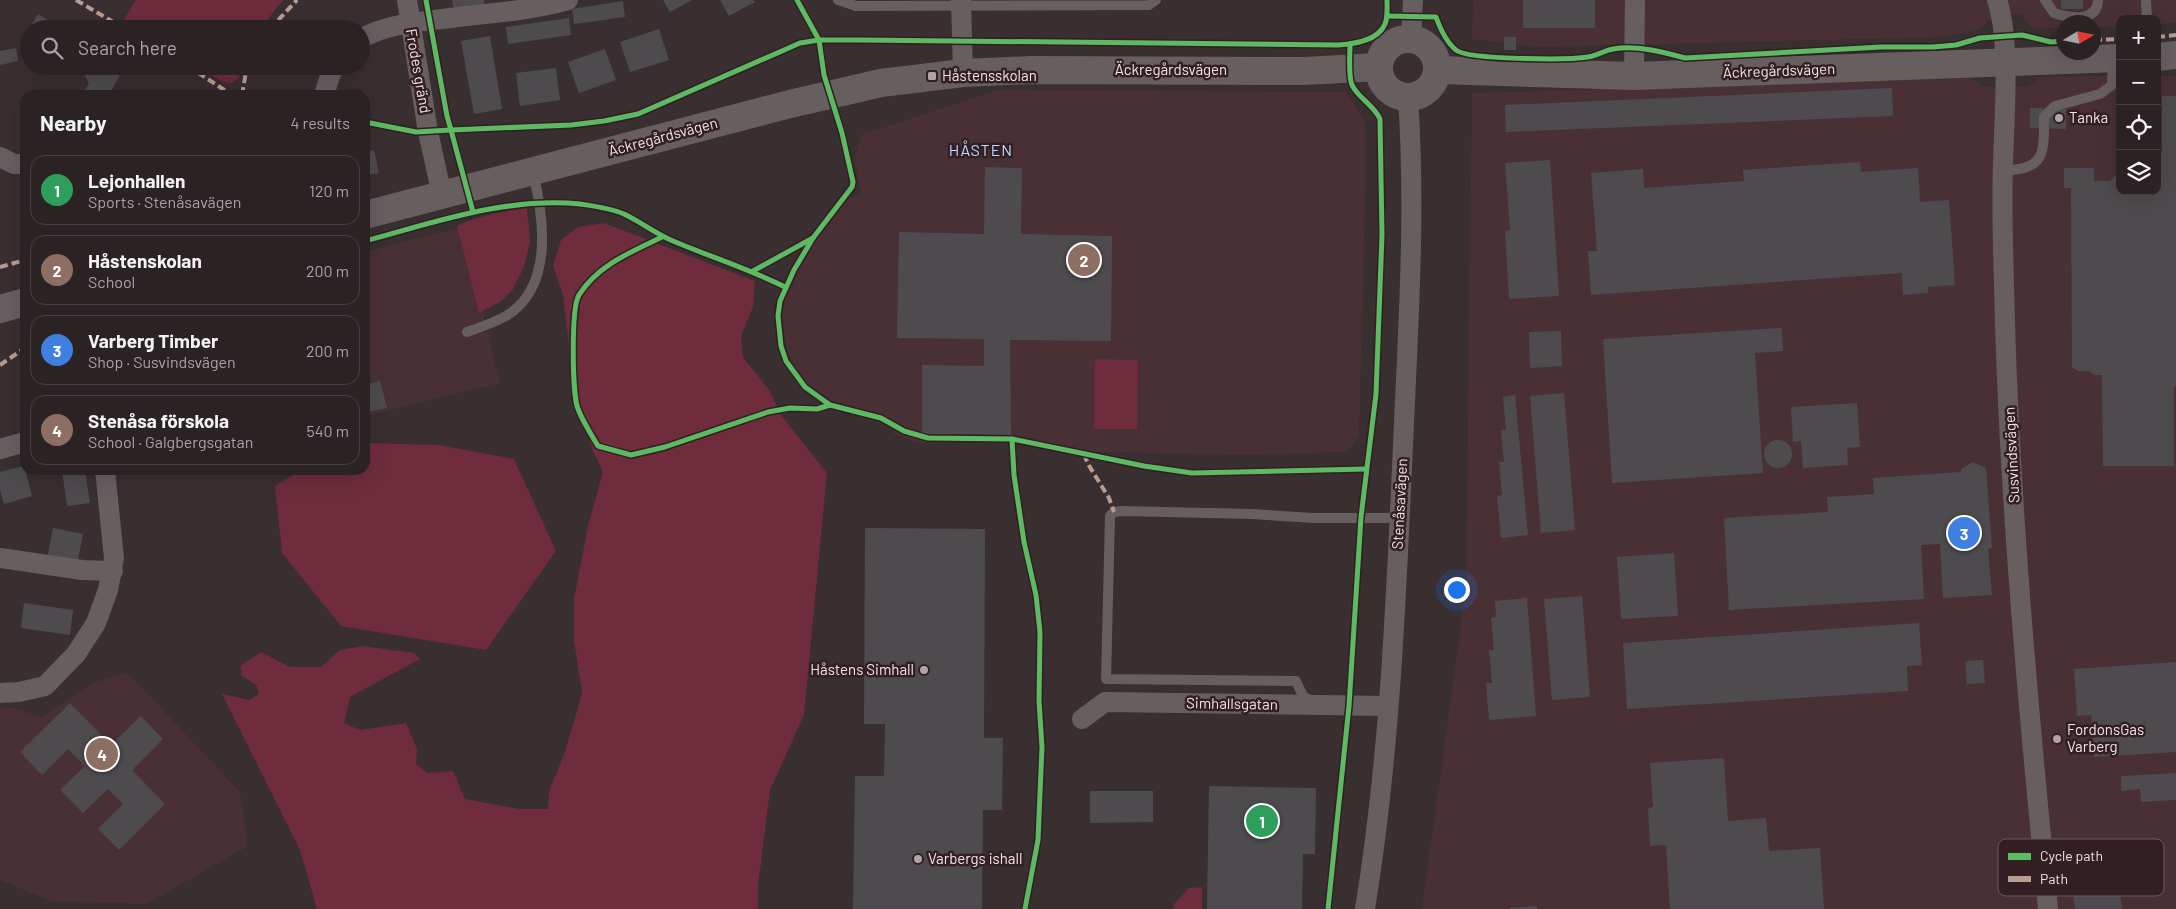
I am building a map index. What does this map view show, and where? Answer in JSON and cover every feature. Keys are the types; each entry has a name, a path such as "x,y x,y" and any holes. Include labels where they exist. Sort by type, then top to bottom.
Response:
{"street":[{"name":"Frodes gränd","path":"407,0 439,183"},
{"path":"370,34 379,30 410,24 511,11 568,0"},
{"path":"1411,39 1413,0"},
{"path":"1634,76 1635,0"},
{"name":"Susvindsvägen","path":"1997,0 2001,10 2004,62 2002,170 2005,326 2026,682 2041,839"},
{"path":"961,3 963,73"},
{"path":"1411,39 1423,43 1432,52 1438,70 1434,82 1426,92 1408,98 1397,95 1387,89 1381,79 1380,67 1382,56 1389,46 1399,41 1411,39"},
{"name":"Äckregårdsvägen","path":"1438,70 1634,76 2116,59"},
{"name":"Äckregårdsvägen","path":"370,212 439,183 533,172 881,83 963,73 1040,70 1304,70 1380,67"},
{"path":"326,90 330,75"},
{"name":"Stenåsavägen","path":"1365,909 1381,791 1400,518 1411,240 1412,181 1408,98"},
{"path":"0,157 14,164 20,164"},
{"path":"0,309 20,303"},
{"path":"0,449 20,443"},
{"path":"0,693 19,692 45,686 76,654 96,623 112,571 113,542 106,475"},
{"path":"0,558 82,570 112,571"},
{"name":"Simhallsgatan","path":"1082,718 1105,702 1388,706"},
{"name":"Susvindsvägen","path":"2047,896 2048,909"}],"lane":[{"path":"838,0 856,6 961,3 1149,5 1156,0"},
{"path":"2045,0 2054,14 2070,17 2093,14 2098,8 2098,0"},
{"path":"2146,2 2147,15"},
{"path":"2002,170 2016,170 2035,164 2044,151 2044,117 2055,106 2100,94 2112,85 2116,59"},
{"path":"467,332 507,316 520,305 532,288 539,273 541,237 533,172"},
{"path":"1317,706 1303,696 1296,681 1106,679 1110,516 1114,512 1122,511 1252,514 1313,518 1400,518"}],"shaded area":[{"path":"136,0 283,0 267,20 124,20"},
{"path":"1473,0 2176,0 2176,23 2161,24 2161,15 2116,15 2116,27 2101,27 2101,15 2056,15 2056,28 2033,29 2021,13 1989,21 1975,31 1939,37 1540,47 1472,39"},
{"path":"211,75 240,75 239,78 232,83 221,81"},
{"path":"2116,76 2116,195 2161,195 2161,76 2176,76 2176,909 1422,909 1466,588 1472,93 1972,78 1983,87 2028,87 2039,77"},
{"path":"998,90 1346,92 1365,120 1366,162 1359,436 1347,452 1251,455 1100,452 1000,442 917,443 894,434 883,415 835,403 815,390 802,378 792,364 786,345 782,314 785,299 813,244 849,198 861,194 854,158 861,135"},
{"path":"527,208 530,241 524,267 512,291 500,302 479,313 457,226 482,217"},
{"path":"604,223 755,281 753,307 741,336 743,357 770,391 781,415 827,473 804,715 770,790 758,887 758,909 317,909 300,850 222,694 250,700 259,693 256,685 242,676 240,666 261,652 290,667 321,667 340,650 363,646 414,653 420,659 350,697 344,723 360,730 406,723 417,749 416,764 428,773 453,771 465,799 520,809 548,809 549,791 565,752 582,693 574,641 574,599 588,526 603,472 593,451 574,390 563,295 553,265 561,240 578,227"},
{"path":"462,227 500,383 370,415 370,251"},
{"path":"1095,359 1138,360 1137,429 1094,429"},
{"path":"370,443 439,445 514,459 556,551 486,650 341,626 282,553 275,486 294,475 370,475"},
{"path":"127,672 240,792 248,846 146,904 50,901 0,880 0,707 13,708 42,717 95,682"},
{"path":"1202,887 1202,909 1173,909 1174,904 1189,888"}],"building":[{"path":"452,0 484,0 485,8 454,13"},
{"path":"663,0 692,0 670,12"},
{"path":"720,0 753,0 755,2 729,16"},
{"path":"1523,0 1595,0 1595,28 1523,28"},
{"path":"2061,0 2083,0 2083,9 2061,9"},
{"path":"623,1 625,17 574,24 572,9"},
{"path":"38,14 48,20 34,20"},
{"path":"569,18 571,35 508,44 506,27"},
{"path":"659,29 669,60 630,72 620,42"},
{"path":"490,36 502,109 474,114 461,41"},
{"path":"1504,37 1516,37 1516,50 1504,50"},
{"path":"16,48 18,61 0,65 0,51"},
{"path":"605,49 616,80 579,93 568,62"},
{"path":"556,68 560,100 520,106 516,73"},
{"path":"85,75 120,75 112,90 85,90 89,83"},
{"path":"1892,88 1893,116 1506,132 1505,105"},
{"path":"2162,96 2176,96 2176,387 2174,387 2174,466 2103,466 2102,375 2095,375 2088,371 2078,371 2072,367 2071,188 2064,188 2064,168 2094,168 2094,181 2110,181 2116,175 2116,195 2161,195"},
{"path":"2030,108 2066,109 2066,129 2030,128"},
{"path":"374,150 379,173 370,175 370,151"},
{"path":"1550,160 1559,296 1509,299 1505,231 1510,230 1505,163"},
{"path":"1860,162 1861,172 1918,168 1920,202 1949,200 1955,285 1928,287 1928,293 1903,295 1902,273 1591,295 1588,251 1597,251 1591,173 1643,169 1644,188 1744,181 1743,170"},
{"path":"985,167 1022,168 1021,234 1112,236 1111,341 1010,340 1011,435 922,434 922,365 984,366 984,339 897,338 899,232 984,234"},
{"path":"1782,328 1783,351 1755,353 1763,473 1612,483 1603,339"},
{"path":"1561,331 1562,366 1530,368 1529,332"},
{"path":"380,381 387,408 370,412 370,384"},
{"path":"1564,393 1575,530 1541,533 1530,396"},
{"path":"1515,395 1528,535 1501,538 1497,496 1502,495 1499,462 1504,462 1501,430 1506,430 1503,397"},
{"path":"1857,403 1860,447 1847,448 1848,465 1803,468 1801,441 1793,442 1791,407"},
{"path":"1778,440 1788,444 1792,454 1788,464 1778,468 1768,464 1764,454 1768,444"},
{"path":"1973,462 1986,468 1992,548 1988,549 1992,595 1943,598 1940,544 1921,545 1924,599 1729,610 1724,518 1828,512 1827,497 1874,494 1873,478 1961,472 1961,469"},
{"path":"20,467 20,475 26,475 32,496 4,504 0,490 0,472"},
{"path":"63,475 86,475 90,503 67,506"},
{"path":"53,528 83,534 77,565 47,559"},
{"path":"865,528 985,529 984,738 1003,738 1002,810 983,810 982,909 853,909 855,776 884,776 885,724 864,724"},
{"path":"1674,553 1678,616 1621,619 1617,557"},
{"path":"1582,596 1590,697 1552,700 1544,599"},
{"path":"1527,598 1536,716 1489,720 1486,683 1492,683 1489,650 1494,650 1491,618 1496,617 1495,601"},
{"path":"24,603 73,610 70,635 21,628"},
{"path":"1919,623 1922,665 1907,666 1908,691 1627,709 1623,643"},
{"path":"1983,660 1985,683 1967,684 1965,661"},
{"path":"2176,662 2176,752 2094,757 2091,715 2077,716 2074,669"},
{"path":"70,703 111,745 141,716 163,739 132,770 165,804 119,850 98,829 123,804 108,789 83,813 60,790 85,766 68,749 42,775 20,752"},
{"path":"1724,758 1728,821 1766,818 1769,851 1820,848 1824,909 1670,909 1666,845 1650,846 1648,808 1653,807 1650,763"},
{"path":"2176,773 2176,800 2141,802 2140,789 2121,791 2121,776"},
{"path":"1209,786 1316,788 1315,854 1303,854 1302,909 1207,909"},
{"path":"1090,791 1153,791 1153,822 1090,823"},
{"path":"2073,896 2120,896 2122,909 2075,909"},
{"path":"1537,906 1537,909 1510,909 1510,908"}],"marked path":[{"path":"76,0 110,20"},
{"path":"278,20 297,0"},
{"path":"2161,37 2176,35"},
{"path":"2101,40 2116,39"},
{"path":"202,75 224,90"},
{"path":"243,90 245,75"},
{"path":"0,267 20,261"},
{"path":"0,365 20,351"},
{"path":"1084,454 1109,498 1114,512"}],"cycle path":[{"path":"370,123 416,132 451,130 426,0"},
{"path":"797,0 819,40 824,75 842,133 853,182 852,187 813,238 794,270 780,301 778,316 781,346 786,361 805,387 830,405 881,418 904,431 928,438 1012,439 1144,466 1192,473 1366,469"},
{"path":"473,212 451,130 571,125 638,114 800,43 819,40 861,40 1338,45 1351,44 1371,38 1382,30 1386,21 1387,0"},
{"path":"1387,16 1436,17 1446,39 1456,50 1479,56 1519,58 1561,59 1588,57 1622,48 1650,50 1685,58 1881,47 1933,47 1956,45 1980,38 2022,35 2056,42"},
{"path":"1328,909 1349,706 1361,517 1376,394 1382,235 1380,119 1352,85 1350,44"},
{"path":"370,240 445,219 498,208 525,204 580,204 624,214 667,238 758,274 785,287"},
{"path":"662,237 605,267 587,285 579,295 576,303 573,351 576,401 582,419 598,446 631,455 665,447 768,412 790,408 817,409 830,405"},
{"path":"753,271 813,238"},
{"path":"1012,439 1014,475 1024,542 1036,595 1040,632 1039,701 1042,747 1038,840 1025,909"}],"place":[{"name":"Håstensskolan","path":"932,76"},
{"name":"Tanka","path":"2059,118"},
{"name":"Håstenskolan","path":"1084,260"},
{"name":"Varberg Timber","path":"1964,533"},
{"name":"Håstens Simhall","path":"924,670"},
{"name":"FordonsGas Varberg","path":"2057,739"},
{"name":"Stenåsa förskola","path":"102,754"},
{"name":"Lejonhallen","path":"1262,821"},
{"name":"Varbergs ishall","path":"918,859"}],"district":[{"name":"HÅSTEN","path":"981,150"}]}
